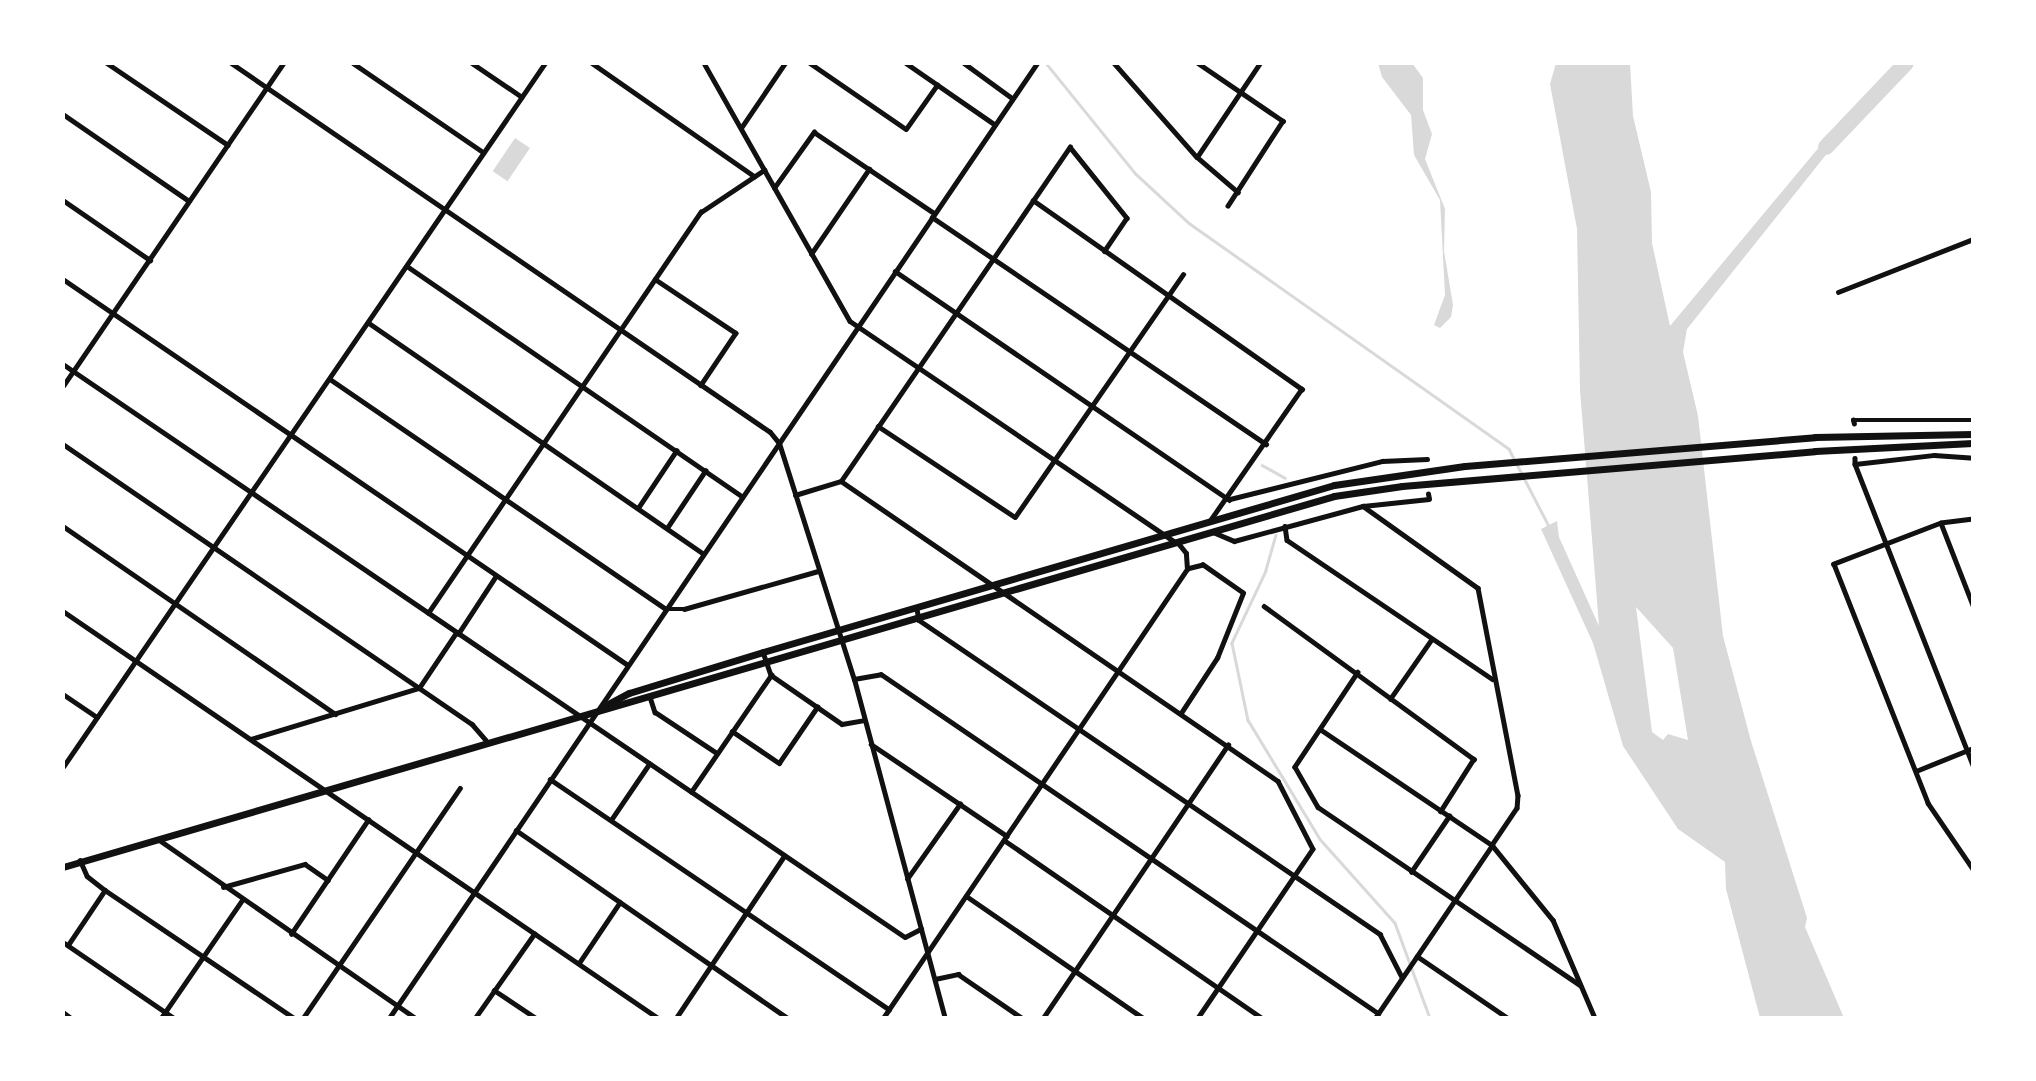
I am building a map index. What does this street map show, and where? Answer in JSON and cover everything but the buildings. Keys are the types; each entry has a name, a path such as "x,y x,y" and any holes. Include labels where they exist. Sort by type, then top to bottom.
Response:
{"main road":[{"path":"597,710 629,693 763,652 1334,485 1465,466 1815,437 1973,434"},
{"path":"63,867 486,740 842,643 1334,496 1466,480 1815,451 1973,443"}],"street":[{"path":"107,63 228,145"},
{"path":"231,63 701,385 779,443 854,679 946,1018"},
{"path":"63,386 283,63"},
{"path":"353,63 483,152"},
{"path":"472,63 522,97"},
{"path":"63,766 177,604 545,63"},
{"path":"592,63 754,176"},
{"path":"704,63 811,254 857,327 1163,536 1177,542 1186,553 1187,569 883,1018"},
{"path":"741,128 785,63"},
{"path":"810,63 906,129 937,85"},
{"path":"906,63 994,124"},
{"path":"964,63 1012,98"},
{"path":"388,1018 1037,63"},
{"path":"1114,63 1197,157 1238,192"},
{"path":"1198,63 1283,121 1228,206"},
{"path":"1197,157 1259,63"},
{"path":"63,114 190,201"},
{"path":"774,188 814,131 993,258 1266,444"},
{"path":"795,496 841,481 1070,146 1127,218 1105,251"},
{"path":"811,254 869,169"},
{"path":"428,613 701,212 764,170"},
{"path":"63,200 150,260"},
{"path":"1033,200 1302,389 1229,500 1209,523"},
{"path":"1838,292 1973,239"},
{"path":"407,267 742,496"},
{"path":"895,271 1229,500"},
{"path":"878,426 1015,517 1183,274"},
{"path":"63,279 628,665"},
{"path":"655,279 736,333 701,385"},
{"path":"369,323 704,553"},
{"path":"63,364 905,937 921,929"},
{"path":"330,379 666,608 684,610 818,570"},
{"path":"1854,424 1853,420 1973,421"},
{"path":"63,444 471,724 486,740"},
{"path":"638,508 676,451"},
{"path":"1973,458 1934,455 1855,461 1970,749 1973,765"},
{"path":"1229,500 1325,473 1427,458"},
{"path":"667,528 705,471"},
{"path":"841,481 1278,781 1313,849 1198,1018"},
{"path":"1213,531 1234,541 1363,506 1429,496"},
{"path":"854,679 881,674 1376,1015 1492,845 1518,802 1474,582 1363,506"},
{"path":"1973,519 1941,523 1835,564 1928,803 1973,869"},
{"path":"1941,523 1973,605"},
{"path":"63,526 336,714"},
{"path":"1285,526 1287,540 1493,680"},
{"path":"1181,713 1217,658 1242,593 1203,565 1187,569"},
{"path":"251,739 419,688 496,576"},
{"path":"1264,606 1474,759 1441,811"},
{"path":"917,609 919,620 1081,727 1380,933 1402,977"},
{"path":"63,611 657,1018"},
{"path":"1391,699 1431,639"},
{"path":"763,652 771,675 842,724 864,720"},
{"path":"1358,672 1295,766 1303,785 1326,815 1580,985"},
{"path":"691,792 771,675"},
{"path":"63,694 97,717"},
{"path":"650,697 655,712 717,753"},
{"path":"732,731 779,763 817,707"},
{"path":"1320,729 1492,845 1553,920 1595,1018"},
{"path":"870,744 960,804 1113,915 1262,1018"},
{"path":"1043,1018 1228,745"},
{"path":"1916,771 1970,749"},
{"path":"611,820 649,764"},
{"path":"550,779 889,1009"},
{"path":"303,1018 460,788"},
{"path":"907,879 960,804"},
{"path":"1411,872 1449,816"},
{"path":"291,934 368,820"},
{"path":"516,831 788,1018"},
{"path":"156,838 223,887 416,1018"},
{"path":"676,1018 784,856"},
{"path":"80,860 87,876 105,890 294,1018"},
{"path":"223,887 305,864 328,880"},
{"path":"105,890 66,944 174,1018"},
{"path":"965,896 1143,1018"},
{"path":"160,1018 242,900"},
{"path":"579,963 620,902"},
{"path":"475,1018 534,934"},
{"path":"1415,958 1508,1018"},
{"path":"935,979 958,974 1022,1018"},
{"path":"494,990 536,1018"},
{"path":"63,1013 71,1018"}],"shaded area":[{"path":"1378,63 1412,63 1423,78 1423,110 1432,134 1425,159 1445,209 1444,251 1453,305 1451,317 1440,328 1434,325 1445,295 1440,200 1414,155 1411,115 1382,77"},
{"path":"1556,63 1630,63 1633,116 1651,192 1652,243 1670,326 1835,128 1841,136 1687,329 1683,352 1698,416 1723,636 1751,741 1807,918 1805,927 1844,1018 1760,1018 1726,889 1725,862 1678,829 1623,746 1593,643 1541,529 1557,521 1559,537 1599,626 1580,390 1577,229 1550,84","holes":["1636,607 1673,648 1688,740 1668,734 1663,740 1652,732"]},
{"path":"515,138 530,148 508,181 493,171"}],"waterway":[{"path":"1046,63 1136,174 1189,223 1509,449 1550,528"},
{"path":"1826,147 1906,63"},
{"path":"1262,465 1285,478"},
{"path":"1276,535 1266,571 1232,643 1248,720 1320,839 1395,923 1430,1018"}]}
